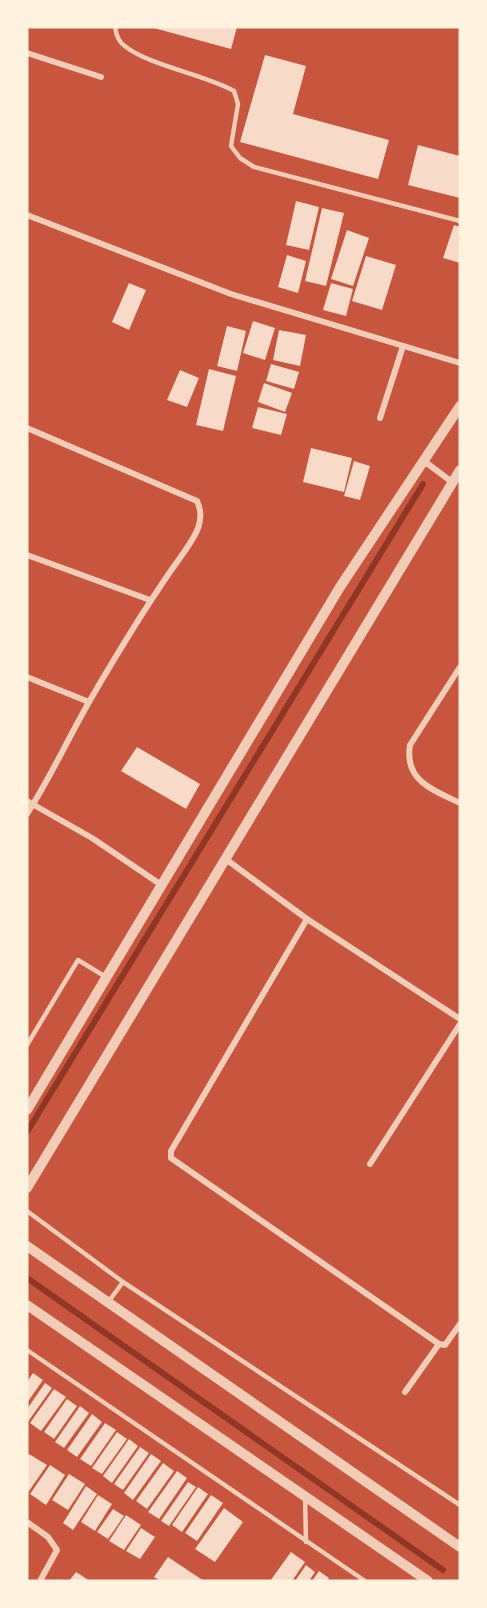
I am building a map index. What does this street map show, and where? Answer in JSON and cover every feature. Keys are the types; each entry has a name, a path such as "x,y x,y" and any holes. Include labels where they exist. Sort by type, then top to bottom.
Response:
{"street":[{"path":"27,53 101,77"},
{"path":"27,215 231,294 460,363"},
{"path":"380,418 403,346"},
{"path":"27,1110 340,587 460,406"},
{"path":"27,428 197,501 201,513 200,525 194,538 150,600 30,803 27,814"},
{"path":"424,461 452,482"},
{"path":"27,1188 227,860 460,470"},
{"path":"27,555 150,600"},
{"path":"460,667 410,745 408,756 414,773 424,786 460,802"},
{"path":"27,676 89,702"},
{"path":"30,803 92,837 163,886"},
{"path":"227,860 307,919 460,1019"},
{"path":"307,919 170,1156 439,1344 445,1345 460,1324"},
{"path":"370,1164 460,1024"},
{"path":"27,1246 460,1547"},
{"path":"27,1305 428,1581"},
{"path":"405,1392 439,1344"},
{"path":"27,1522 48,1537 57,1550 40,1581"}],"lane":[{"path":"115,27 124,46 141,56 213,80 234,91 238,104 231,146 240,158 254,167 460,221"},
{"path":"27,1045 78,960 108,978"},
{"path":"27,1210 123,1282 460,1505"},
{"path":"108,1302 123,1282"},
{"path":"27,1350 365,1581"},
{"path":"304,1496 306,1542"}],"building":[{"path":"150,27 237,27 231,49"},
{"path":"265,55 306,66 293,114 389,140 378,179 240,142"},
{"path":"418,145 460,156 460,198 408,185"},
{"path":"296,201 319,207 309,250 286,245"},
{"path":"322,208 344,213 326,286 305,281"},
{"path":"454,225 460,227 460,263 443,258"},
{"path":"347,230 369,238 353,286 331,279"},
{"path":"287,255 306,261 298,293 278,287"},
{"path":"366,256 396,265 382,310 352,301"},
{"path":"129,283 146,290 129,330 112,322"},
{"path":"331,283 353,289 346,316 323,310"},
{"path":"253,321 275,328 265,360 243,353"},
{"path":"227,326 246,331 237,371 217,366"},
{"path":"279,330 306,335 300,366 273,360"},
{"path":"271,364 299,372 294,389 266,381"},
{"path":"209,369 236,376 223,431 196,425"},
{"path":"180,370 199,378 187,407 167,400"},
{"path":"264,383 292,393 285,412 258,402"},
{"path":"258,407 287,414 281,435 252,428"},
{"path":"311,448 352,458 344,492 303,482"},
{"path":"354,461 370,466 360,500 344,496"},
{"path":"137,747 200,784 186,809 121,771"},
{"path":"33,1373 43,1380 27,1403 27,1382"},
{"path":"45,1383 52,1388 27,1423 27,1409"},
{"path":"54,1389 66,1397 41,1431 30,1423"},
{"path":"67,1399 77,1406 54,1439 44,1432"},
{"path":"80,1406 89,1413 64,1448 55,1442"},
{"path":"92,1414 102,1422 77,1457 67,1450"},
{"path":"105,1423 116,1430 91,1466 80,1459"},
{"path":"117,1432 127,1439 102,1474 92,1468"},
{"path":"129,1439 138,1446 112,1483 103,1476"},
{"path":"140,1447 149,1453 123,1490 114,1484"},
{"path":"29,1454 47,1465 27,1494 27,1457"},
{"path":"151,1454 161,1461 133,1500 124,1493"},
{"path":"163,1463 174,1471 147,1509 136,1501"},
{"path":"50,1465 65,1475 46,1505 30,1494"},
{"path":"177,1471 187,1478 159,1519 148,1512"},
{"path":"69,1474 85,1484 68,1510 52,1500"},
{"path":"188,1482 196,1487 169,1526 161,1521"},
{"path":"86,1486 97,1494 73,1530 63,1523"},
{"path":"198,1487 208,1494 182,1532 172,1525"},
{"path":"98,1495 112,1504 95,1531 81,1522"},
{"path":"211,1495 223,1503 197,1541 185,1533"},
{"path":"224,1508 243,1522 215,1562 195,1549"},
{"path":"113,1509 124,1516 108,1539 97,1532"},
{"path":"126,1515 141,1525 124,1550 109,1541"},
{"path":"141,1528 155,1537 140,1559 126,1551"},
{"path":"291,1552 305,1562 292,1581 270,1581"},
{"path":"168,1557 204,1581 161,1581 154,1577"},
{"path":"306,1565 315,1572 309,1581 295,1581"},
{"path":"319,1571 329,1578 327,1581 312,1581"},
{"path":"76,1572 90,1581 69,1581"}],"waterway":[{"path":"27,1132 423,484"},
{"path":"27,1278 443,1570"}]}
